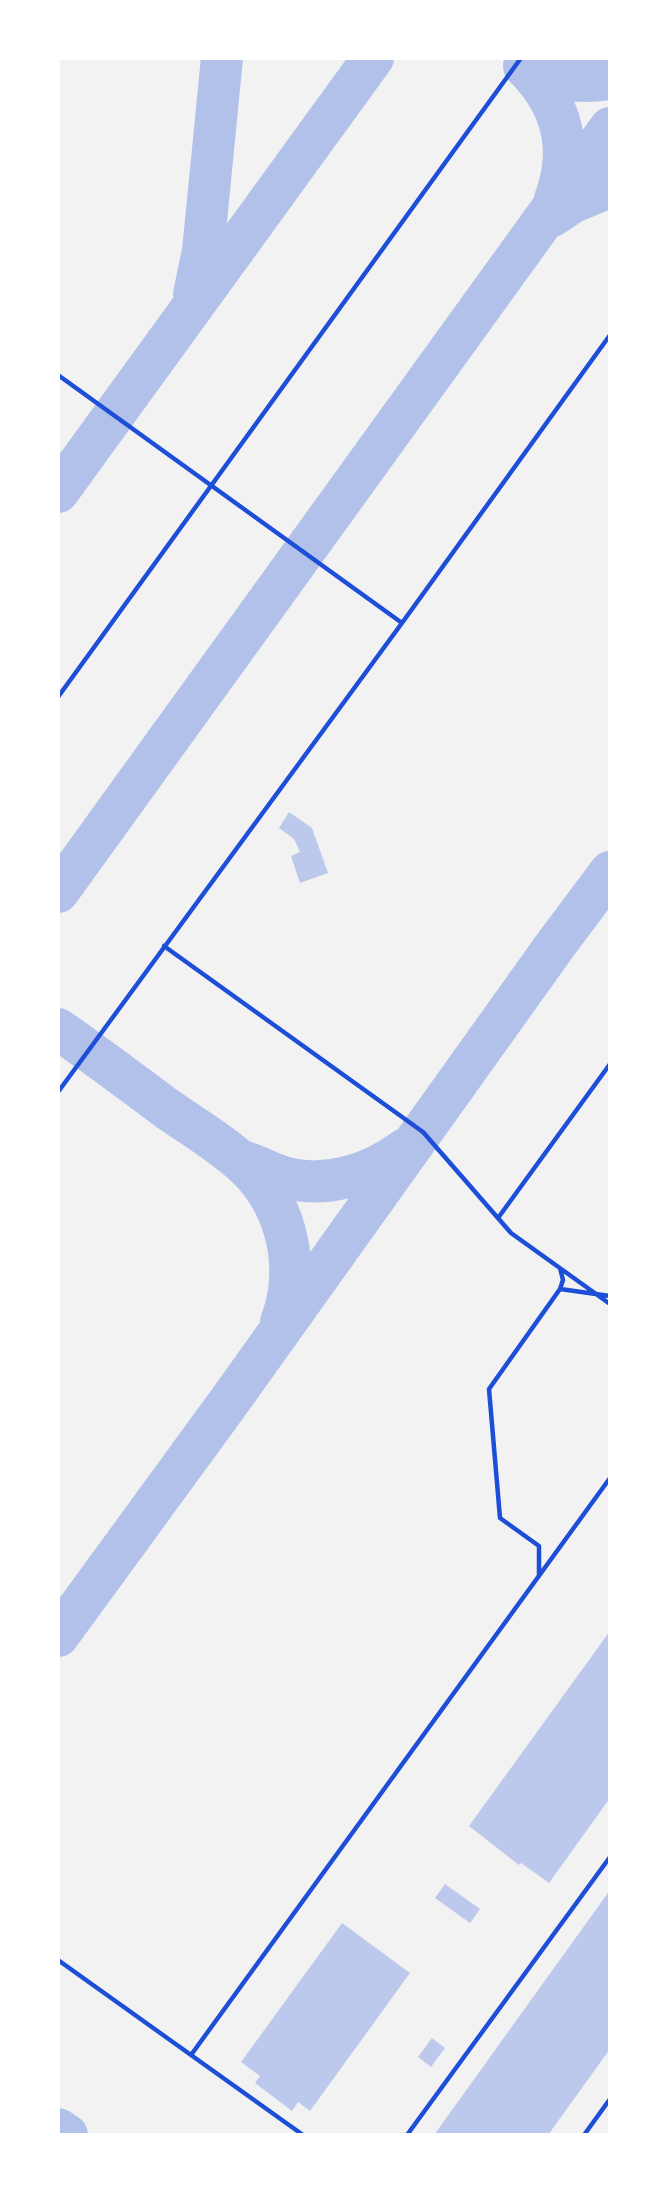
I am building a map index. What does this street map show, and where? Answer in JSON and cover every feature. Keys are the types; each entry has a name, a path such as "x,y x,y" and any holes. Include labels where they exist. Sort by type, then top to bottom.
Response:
{"lane":[{"path":"58,697 521,58"},
{"path":"58,1092 610,335"},
{"path":"58,375 402,623"},
{"path":"164,946 423,1132 511,1233 610,1304"},
{"path":"498,1218 610,1064"},
{"path":"538,1577 539,1546 500,1518 489,1389 560,1289 563,1280 560,1268"},
{"path":"560,1289 610,1296"},
{"path":"191,2055 610,1478"},
{"path":"407,2135 610,1857"},
{"path":"58,1960 303,2135"},
{"path":"584,2135 610,2099"},
{"path":"289,2135 293,2129"}],"building":[{"path":"289,812 312,828 328,873 300,883 291,856 300,852 294,839 279,828"},
{"path":"610,1631 610,1798 549,1883 521,1863 519,1865 469,1826"},
{"path":"445,1884 480,1909 470,1923 435,1898"},
{"path":"610,1890 610,2049 548,2135 434,2135"},
{"path":"342,1923 410,1973 310,2111 298,2102 292,2111 255,2083 260,2076 241,2062"},
{"path":"432,2038 445,2048 431,2067 418,2057"}],"taxiway":[{"path":"194,294 203,251 222,58"},
{"path":"58,492 373,58"},
{"path":"524,66 548,96 561,128 564,162 555,199"},
{"path":"524,66 566,79 610,79"},
{"path":"58,892 610,128"},
{"path":"552,216 573,202 610,187"},
{"path":"58,1636 610,872"},
{"path":"58,1029 208,1136 248,1168 262,1184 281,1220 290,1261 287,1302 281,1322"},
{"path":"239,1160 296,1180 329,1180 361,1173 405,1149"},
{"path":"58,2129 67,2135"}]}
